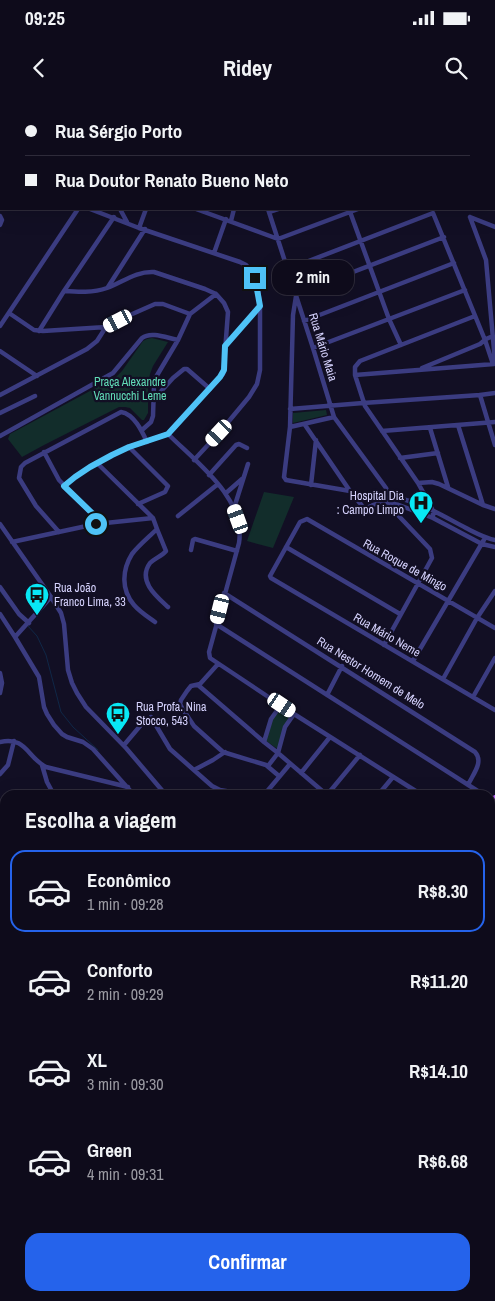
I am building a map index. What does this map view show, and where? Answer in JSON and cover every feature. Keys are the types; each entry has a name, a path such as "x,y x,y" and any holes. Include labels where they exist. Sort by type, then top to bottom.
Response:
{"street":[{"path":"0,326 77,210"},
{"path":"93,210 139,228 240,262 250,269 255,278 260,306 260,370 256,384 249,397 194,460"},
{"path":"121,210 127,222"},
{"path":"139,228 146,210"},
{"path":"199,210 278,240 349,210 389,319 401,345"},
{"path":"214,253 234,210"},
{"name":"Rua Mário Maia","path":"269,210 334,418 386,488 395,512 432,553 432,558 418,583"},
{"path":"288,269 434,213 494,363"},
{"path":"0,216 2,219 0,224"},
{"path":"39,331 114,217"},
{"path":"494,363 486,260 470,217 495,227"},
{"path":"107,288 145,229"},
{"path":"350,491 286,480 284,476 290,427 293,315 296,294 444,237"},
{"path":"304,321 454,262"},
{"path":"64,291 82,292 107,288 132,276 154,272 216,294 224,303 228,312 222,374 168,434 129,447 97,463 64,486"},
{"path":"313,348 465,290"},
{"path":"142,430 152,419 156,376 178,340 190,314 216,294"},
{"path":"9,313 30,328 39,331 106,327 155,304 163,304 190,314"},
{"path":"225,346 260,306"},
{"path":"293,315 294,312 300,309"},
{"path":"433,518 433,511 418,483 363,403 355,375 355,367 358,362 476,316"},
{"path":"0,395 92,346 106,327"},
{"path":"0,436 114,374 145,335 151,334 178,340"},
{"path":"416,370 480,344 493,336"},
{"path":"0,351 37,376"},
{"path":"355,375 494,363"},
{"path":"155,398 184,369 187,369 210,389"},
{"path":"290,410 495,393"},
{"path":"480,395 495,445"},
{"path":"0,413 35,396"},
{"path":"59,532 36,506 19,478 21,467 44,452 118,413 126,413 142,430 147,442"},
{"path":"290,427 334,418"},
{"path":"382,431 495,422"},
{"path":"305,425 363,507 366,508 389,499 410,500 486,538 495,540"},
{"path":"458,425 483,505"},
{"path":"430,428 448,487"},
{"path":"168,434 226,492 234,508 240,528 237,551 216,624 209,655 210,658 414,790"},
{"path":"311,485 316,440"},
{"path":"209,475 236,444 247,448"},
{"path":"129,447 168,486 165,492 138,504"},
{"path":"44,452 59,480 93,514 96,524"},
{"path":"400,458 438,453"},
{"path":"97,463 153,518 165,552 155,558 149,565 146,577 151,590 168,608"},
{"path":"234,508 248,464"},
{"path":"226,492 243,478"},
{"path":"418,483 432,482 448,487 495,509"},
{"path":"178,516 218,484"},
{"path":"389,499 398,505 433,518 482,544 495,548"},
{"path":"395,512 395,508 398,505"},
{"path":"12,542 96,524 153,518"},
{"name":"Rua Roque de Mingo","path":"286,547 300,522 307,519 495,628"},
{"path":"0,524 58,608 64,622 66,663 72,683 86,707 124,745 162,790"},
{"path":"155,622 140,611 129,599 124,585 124,578 125,570 132,555 157,529"},
{"path":"413,662 486,538"},
{"path":"190,550 195,539 237,551"},
{"path":"286,547 400,614"},
{"name":"Rua Mário Neme","path":"286,547 270,577 495,710"},
{"path":"384,645 418,583"},
{"path":"0,587 28,624"},
{"path":"443,679 477,618 495,591"},
{"name":"Rua Nestor Homem de Melo","path":"224,593 475,752 479,763 468,785"},
{"path":"17,636 50,597"},
{"path":"0,614 17,636 39,677 44,707 58,730 68,737 88,745 130,790"},
{"path":"216,624 476,790"},
{"path":"473,697 495,658"},
{"path":"218,664 198,685 189,688 182,697 180,704 194,726 225,752 268,766 279,776"},
{"path":"327,695 342,666"},
{"path":"0,673 2,683 0,693"},
{"path":"198,685 321,790"},
{"path":"264,742 271,720 281,705"},
{"path":"268,766 278,753 285,727 294,714"},
{"path":"124,745 148,718 170,749 217,789 222,790"},
{"path":"301,772 330,737"},
{"path":"0,742 14,741 22,745 42,765 128,787"},
{"path":"0,774 8,765 14,741"},
{"path":"194,770 225,752"},
{"path":"331,790 360,755"},
{"path":"268,790 290,764"},
{"path":"42,765 46,782 51,790"},
{"path":"382,790 393,776"}],"green space":[{"name":"Praça Alexandre Vannucchi Leme","path":"152,338 168,342 150,374 148,413 144,420 130,408 119,407 22,457 8,439 10,434 116,377 143,341"},
{"path":"326,410 327,415 293,423 293,413"},
{"path":"264,492 294,497 273,548 247,541"},
{"path":"281,708 292,714 279,750 265,740 271,720"}],"waterway":[{"path":"0,591 9,603"},
{"path":"27,625 37,636 46,655 61,712 73,727 98,750"}],"place":[{"name":"Hospital Dia : Campo Limpo","path":"421,524"},
{"name":"Rua João Franco Lima, 33","path":"37,616"},
{"name":"Rua Profa. Nina Stocco, 543","path":"118,735"}],"route":[{"path":"96,524 93,514 64,486 90,467 112,455 129,447 168,434 210,389 224,370 225,346 260,306 255,278"}]}
